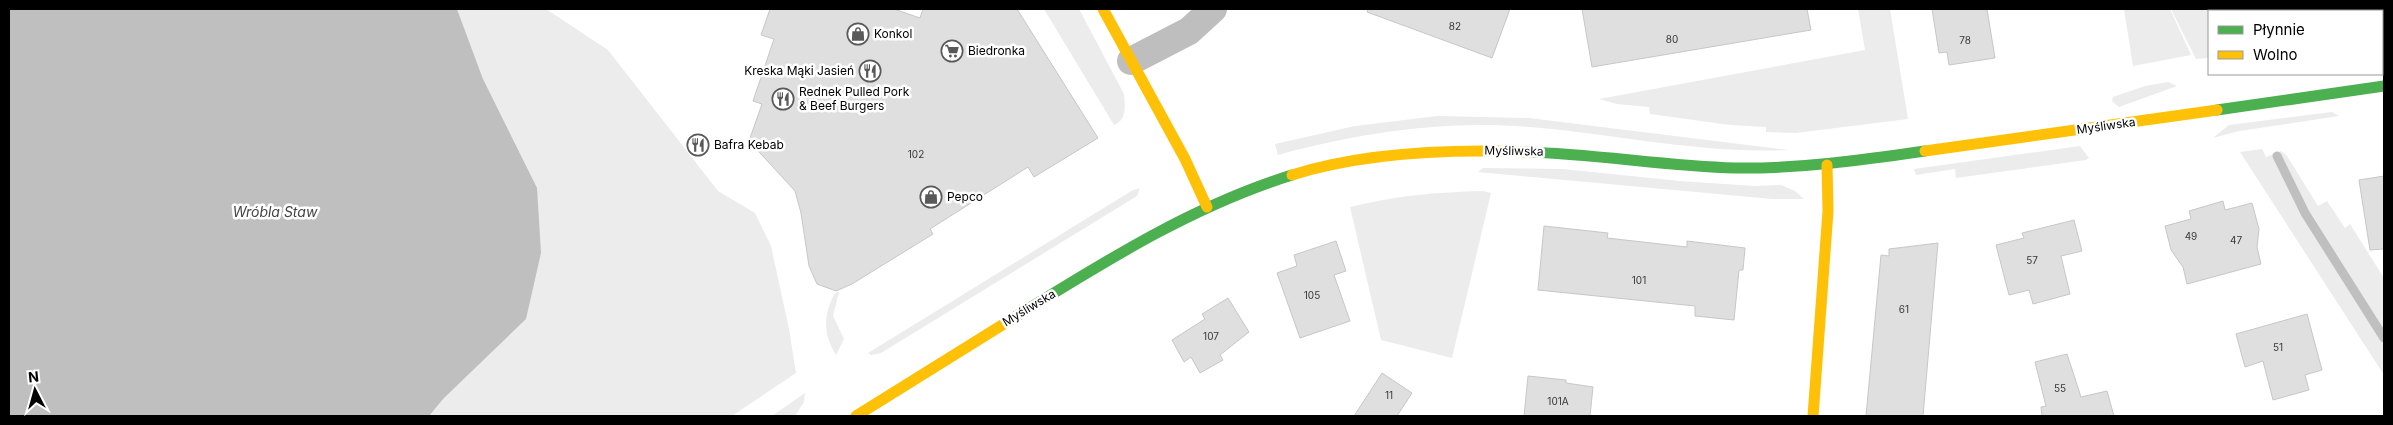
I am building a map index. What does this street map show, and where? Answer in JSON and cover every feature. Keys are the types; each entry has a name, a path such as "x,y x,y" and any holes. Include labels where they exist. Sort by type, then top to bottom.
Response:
{"street":[{"path":"1103,9 1186,159 1207,207"},
{"path":"1131,61 1189,31 1213,9"},
{"name":"Myśliwska","path":"856,416 1093,269 1152,235 1207,207 1298,173 1369,160 1424,153 1524,150 1747,169 1828,165 2384,86"},
{"path":"1813,416 1827,220 1828,165"}],"shaded area":[{"path":"457,9 546,9 608,50 718,191 755,213 771,246 789,329 796,373 732,416 429,416 444,398 483,79"},
{"path":"1044,9 1079,9 1124,94 1124,112 1118,123 1114,125"},
{"path":"1858,9 1890,9 1908,119 1796,133 1766,132 1766,127 1730,125 1650,114 1649,107 1617,104 1599,99 1865,50"},
{"path":"2124,9 2170,9 2191,55 2133,66"},
{"path":"2171,9 2306,10 2208,10 2208,58 2196,59"},
{"path":"2168,82 2177,86 2119,107 2112,101 2113,97 2145,86"},
{"path":"2332,112 2339,116 2239,131 2213,138 2229,125"},
{"path":"1437,116 1529,118 1788,150 1723,149 1658,143 1561,130 1497,125 1465,125 1402,130 1339,140 1278,155 1275,144 1355,126"},
{"path":"2080,146 2089,158 2086,160 1956,178 1955,169 1916,175 1914,169"},
{"path":"2262,149 2266,157 2281,151 2287,156 2318,206 2327,201 2345,228 2350,224 2384,278 2384,375 2240,152"},
{"path":"1483,168 1563,169 1680,181 1754,186 1781,185 1795,191 1804,199 1772,199 1478,172"},
{"path":"1140,188 1137,196 881,353 871,355 868,353 1133,190"},
{"path":"1483,191 1491,193 1452,358 1381,340 1350,207 1416,195"},
{"path":"839,292 833,316 844,339 836,355 829,340 826,324 831,301 835,293"},
{"path":"805,393 804,402 795,416 772,416"}],"water":[{"name":"Wróbla Staw","path":"9,9 457,9 483,79 537,188 541,253 526,319 444,398 429,416 9,416"}],"building":[{"path":"770,9 894,9 920,18 923,9 1017,9 1098,138 1034,177 1028,167 930,229 933,234 852,284 836,291 817,284 809,266 801,213 795,191 749,141 762,104 753,101 774,39 761,35"},
{"path":"1368,9 1510,9 1492,58 1367,12"},
{"path":"1582,9 1807,9 1811,30 1592,67"},
{"path":"1932,9 1987,9 1995,58 1949,65 1947,52 1939,53"},
{"path":"2384,176 2384,249 2370,250 2359,180"},
{"path":"2223,201 2225,210 2252,203 2259,229 2257,247 2261,264 2187,284 2183,267 2171,250 2165,226 2191,219 2189,211"},
{"path":"2074,220 2082,251 2061,256 2070,294 2033,304 2029,290 2009,295 1996,245 2024,238 2022,233"},
{"path":"1544,226 1608,233 1607,238 1687,247 1687,241 1745,248 1743,270 1739,270 1734,320 1695,316 1695,306 1538,290"},
{"path":"1336,241 1346,271 1334,275 1350,321 1300,338 1277,273 1297,266 1294,255"},
{"path":"1938,243 1923,416 1866,416 1881,255 1889,256 1889,249"},
{"path":"1228,298 1249,332 1220,355 1223,360 1200,373 1191,357 1184,362 1172,340 1205,319 1202,314"},
{"path":"2307,314 2322,370 2305,375 2309,390 2273,400 2263,361 2245,367 2236,334"},
{"path":"2067,354 2081,397 2107,391 2114,416 2042,416 2041,407 2046,406 2035,362"},
{"path":"1382,373 1412,393 1397,416 1354,416"},
{"path":"1528,376 1566,380 1566,383 1593,387 1590,416 1524,416"}],"waterway":[{"path":"2277,156 2305,213 2384,338"}],"traffic: fast":[{"path":"2217,110 2384,86"},
{"path":"1526,152 1683,165 1759,168 1854,161 1925,151"},
{"path":"1015,317 1115,256 1184,219 1255,188 1292,175"}],"traffic: slow":[{"path":"1103,9 1185,159 1207,207"},
{"path":"1925,151 2217,110"},
{"path":"1292,175 1349,161 1408,154 1467,151 1526,152"},
{"path":"1813,416 1828,211 1827,165"},
{"path":"856,416 1015,317"}],"place":[{"name":"Konkol","path":"858,34"},
{"name":"Biedronka","path":"952,51"},
{"name":"Kreska Mąki Jasień","path":"870,71"},
{"name":"Rednek Pulled Pork & Beef Burgers","path":"783,99"},
{"name":"Bafra Kebab","path":"698,145"},
{"name":"Pepco","path":"931,197"}]}
